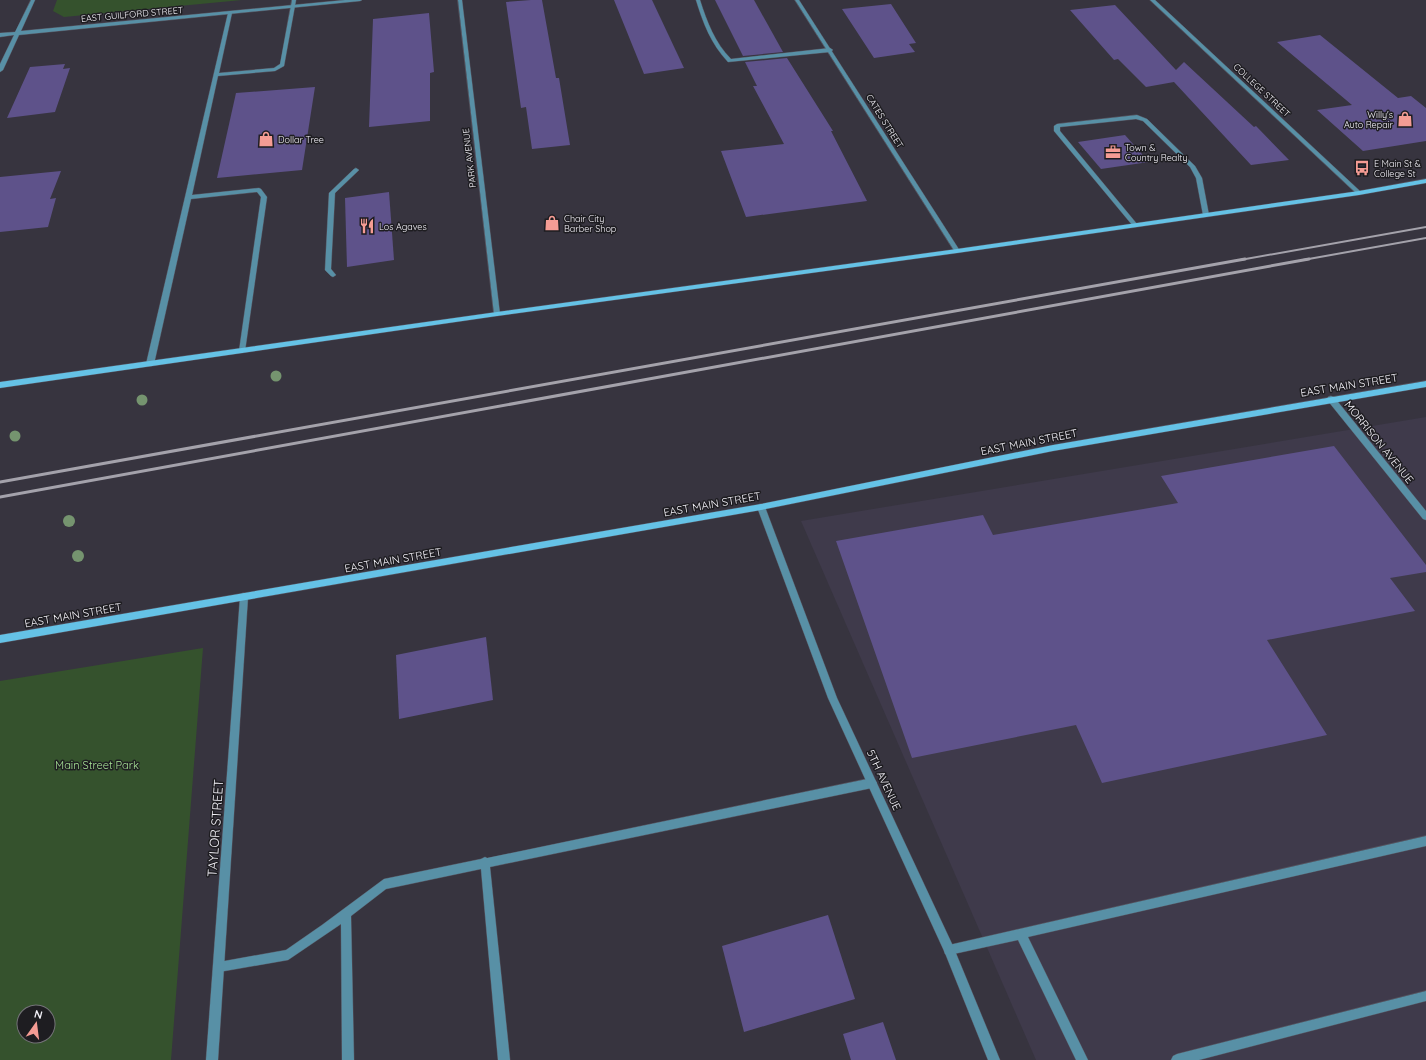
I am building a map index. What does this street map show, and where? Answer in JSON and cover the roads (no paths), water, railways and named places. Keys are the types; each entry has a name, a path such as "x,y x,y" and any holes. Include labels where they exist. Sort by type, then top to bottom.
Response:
{"main road":[{"path":"0,385 497,314 957,251 1359,193 1426,181"},
{"name":"EAST MAIN STREET","path":"0,639 761,507 1053,448 1331,399 1426,384"}],"street":[{"path":"0,70 32,0"},
{"path":"216,75 275,69 282,65 294,0"},
{"name":"EAST GUILFORD STREET","path":"0,35 360,0"},
{"name":"PARK AVENUE","path":"460,0 497,314"},
{"path":"698,0 708,30 721,53 730,61 830,50"},
{"name":"CATES STREET","path":"798,0 957,251"},
{"name":"COLLEGE STREET","path":"1152,0 1359,193"},
{"path":"150,364 230,13"},
{"path":"1135,225 1057,131 1057,126 1138,116 1145,120 1192,166 1199,178 1206,215"},
{"path":"333,275 328,270 332,193 356,170"},
{"path":"188,197 260,190 264,197 242,351"},
{"name":"MORRISON AVENUE","path":"1331,399 1426,517"},
{"name":"5TH AVENUE","path":"761,507 833,698 949,950 994,1060"},
{"name":"TAYLOR STREET","path":"212,1060 244,597"},
{"path":"219,967 288,955 346,914 384,884 872,783"},
{"path":"949,950 1426,840"},
{"path":"485,862 504,1060"},
{"path":"346,914 348,1060"},
{"path":"1020,933 1082,1060"},
{"path":"1177,1060 1426,996"}],"railway":[{"path":"1240,260 1426,227"},
{"path":"1303,260 1426,238"},
{"path":"0,482 1245,259"},
{"path":"0,497 1309,259"}],"place":[{"name":"Willy's Auto Repair","path":"1405,119"},
{"name":"Dollar Tree","path":"266,139"},
{"name":"Town & Country Realty","path":"1113,152"},
{"name":"E Main St & College St","path":"1362,168"},
{"name":"Chair City Barber Shop","path":"552,223"},
{"name":"Los Agaves","path":"367,226"}],"park label":[{"name":"Main Street Park","path":"97,765"}]}
